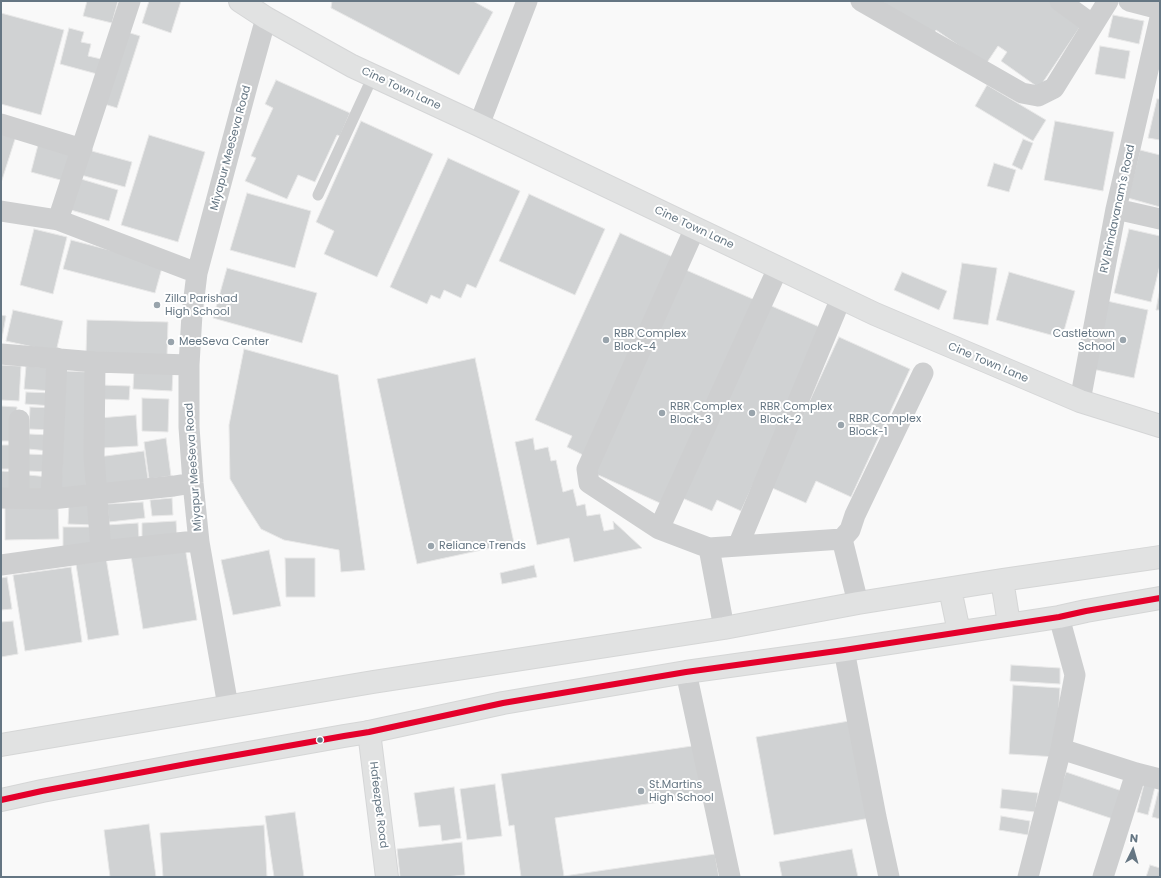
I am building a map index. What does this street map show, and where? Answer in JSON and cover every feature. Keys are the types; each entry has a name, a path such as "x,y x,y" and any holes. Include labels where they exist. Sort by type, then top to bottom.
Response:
{"main road":[{"name":"Cine Town Lane","path":"240,1 266,18 352,66 479,125 840,298 1080,401 1160,426"},
{"path":"1,745 373,682 724,628 858,603 950,588 1160,557"},
{"path":"1002,580 1010,624"},
{"path":"950,588 959,632"},
{"path":"1,800 207,760 369,732 503,703 686,672 844,650 1060,617 1160,598"},
{"name":"Hafeezpet Road","path":"369,732 387,877"}],"street":[{"path":"58,220 130,1"},
{"path":"861,1 1022,93 1038,96 1054,88 1108,1"},
{"path":"1060,1 1093,25"},
{"path":"1129,1 1160,9"},
{"path":"479,125 524,2"},
{"name":"Miyapur MeeSeva Road","path":"228,706 199,542 189,427 189,365 192,314 197,273 266,18"},
{"name":"RV Brindavanam's Road","path":"1080,401 1116,209 1160,18"},
{"path":"1,124 82,149"},
{"path":"1116,209 1160,219"},
{"path":"1,211 58,220 197,273"},
{"path":"695,228 587,468 589,483 659,529 709,548 842,539 850,530 855,515 923,373"},
{"path":"659,529 778,268"},
{"path":"738,546 840,298"},
{"path":"1,354 95,362 189,365"},
{"path":"50,499 56,358"},
{"path":"95,362 94,456 101,551"},
{"path":"19,420 10,498 50,499 193,483"},
{"path":"842,539 858,603"},
{"path":"1,565 101,551 199,542"},
{"path":"709,548 724,628"},
{"path":"1028,877 1061,749 1075,675 1060,617"},
{"path":"844,650 889,877"},
{"path":"686,672 730,877"},
{"path":"1061,749 1136,773 1160,779"},
{"path":"1103,877 1136,773"}],"lane":[{"path":"318,195 373,76"}],"building":[{"path":"87,1 118,1 112,23 83,16"},
{"path":"149,1 181,1 171,33 142,23"},
{"path":"332,1 473,1 493,12 459,75 331,8"},
{"path":"881,1 1054,1 1084,21 1039,88 1001,61 1007,52 998,46 986,64 936,30 933,35"},
{"path":"1,13 64,30 41,115 1,104"},
{"path":"1113,15 1144,21 1139,44 1108,37"},
{"path":"69,28 84,32 81,42 91,44 88,56 101,59 97,74 60,64"},
{"path":"127,32 140,36 117,108 104,104"},
{"path":"1100,46 1130,51 1125,79 1095,74"},
{"path":"276,80 350,113 340,136 337,135 315,182 298,175 287,199 245,181 256,158 251,156 273,108 265,104"},
{"path":"987,85 1046,120 1033,141 975,106"},
{"path":"1157,99 1160,99 1160,140 1148,138"},
{"path":"361,121 433,154 377,277 324,254 334,231 316,222"},
{"path":"1055,121 1114,132 1103,191 1044,180"},
{"path":"1,131 16,136 1,183"},
{"path":"149,135 205,152 178,242 121,225"},
{"path":"1023,139 1033,143 1022,170 1012,165"},
{"path":"38,145 72,154 64,181 31,172"},
{"path":"88,150 132,162 125,187 81,175"},
{"path":"1140,150 1160,155 1160,207 1128,198"},
{"path":"448,158 520,191 476,288 467,284 461,298 444,290 440,299 431,295 427,304 390,287"},
{"path":"994,163 1016,170 1009,192 987,186"},
{"path":"81,179 118,190 109,221 71,210"},
{"path":"247,193 311,211 295,268 230,250"},
{"path":"529,194 605,229 575,295 499,261"},
{"path":"34,229 67,237 53,294 20,285"},
{"path":"1129,229 1160,236 1160,265 1151,302 1114,293"},
{"name":"RBR Complex Block-4","path":"620,233 677,259 587,457 567,447 572,436 535,420"},
{"path":"71,240 163,264 155,293 63,269"},
{"path":"962,263 997,268 988,325 953,319"},
{"path":"227,268 317,293 302,343 213,318"},
{"name":"RBR Complex Block-3","path":"686,270 755,300 662,504 594,473"},
{"path":"902,272 947,291 939,310 894,290"},
{"path":"1009,272 1075,291 1062,338 996,320"},
{"path":"1160,288 1160,310 1156,310"},
{"path":"1107,301 1148,310 1134,378 1092,369"},
{"name":"RBR Complex Block-2","path":"767,304 824,329 741,511 717,500 712,511 680,497"},
{"path":"13,310 63,321 56,352 6,341"},
{"path":"1,315 6,316 1,344"},
{"path":"87,320 168,322 167,356 86,354"},
{"name":"RBR Complex Block-1","path":"839,337 910,369 851,497 816,481 806,503 770,487"},
{"path":"244,349 338,375 365,570 341,572 339,550 284,540 261,529 230,479 229,425"},
{"path":"475,358 514,543 417,564 377,379"},
{"path":"1,365 21,366 19,401 1,400"},
{"path":"26,366 55,368 53,391 24,389"},
{"path":"134,370 173,371 172,391 133,389"},
{"path":"65,371 90,372 86,493 61,492"},
{"path":"99,385 130,386 129,400 98,399"},
{"path":"26,392 54,393 53,406 25,404"},
{"path":"142,398 169,399 168,432 142,431"},
{"path":"1,406 17,407 15,441 1,441"},
{"path":"30,407 53,408 52,430 29,429"},
{"path":"136,415 138,446 101,448 99,418"},
{"path":"29,434 50,435 49,451 28,449"},
{"path":"166,438 171,476 149,479 144,442"},
{"path":"533,438 535,450 548,447 551,461 556,460 563,492 573,489 577,506 585,504 587,516 600,514 604,531 614,529 613,521 642,548 574,562 569,538 537,545 515,442"},
{"path":"1,445 12,445 11,469 1,469"},
{"path":"144,451 148,479 101,485 98,457"},
{"path":"27,454 50,455 50,472 27,471"},
{"path":"1,471 15,472 14,494 1,493"},
{"path":"28,475 49,477 48,495 27,494"},
{"path":"172,498 173,515 152,516 150,500"},
{"path":"143,502 145,518 109,522 107,504"},
{"path":"58,504 59,539 5,540 5,505"},
{"path":"69,504 95,506 94,525 68,524"},
{"path":"176,521 177,536 142,537 142,523"},
{"path":"138,523 139,539 107,541 106,525"},
{"path":"63,527 92,527 92,547 63,547"},
{"path":"185,547 197,620 143,629 131,556"},
{"path":"269,550 281,606 233,615 221,560"},
{"path":"105,552 119,635 88,640 75,558"},
{"path":"285,558 315,558 315,597 286,597"},
{"path":"534,565 537,577 502,584 500,573"},
{"path":"71,567 82,642 25,651 13,575"},
{"path":"7,577 12,609 1,610 1,578"},
{"path":"13,621 18,654 1,657 1,622"},
{"path":"1011,665 1060,668 1060,684 1010,681"},
{"path":"1013,685 1060,688 1056,757 1009,754"},
{"path":"855,720 876,817 774,835 756,737"},
{"path":"699,745 706,795 555,818 564,876 715,854 719,877 521,877 514,825 509,826 501,774"},
{"path":"1066,772 1122,791 1113,819 1056,800"},
{"path":"1145,780 1156,783 1148,815 1137,812"},
{"path":"495,784 502,836 467,840 460,789"},
{"path":"1160,784 1160,819 1152,817"},
{"path":"454,787 461,838 442,841 440,825 419,827 414,793"},
{"path":"1002,789 1038,793 1035,812 1000,808"},
{"path":"295,812 304,877 274,877 265,816"},
{"path":"1001,816 1030,821 1028,835 999,830"},
{"path":"149,824 156,877 110,877 104,830"},
{"path":"264,825 267,877 163,877 160,833"},
{"path":"462,842 465,875 445,877 400,877 397,849"},
{"path":"852,849 858,877 782,877 779,862"},
{"path":"1150,865 1160,868 1160,877 1146,877"}],"transit line":[{"path":"1,800 192,763 369,732 503,703 686,672 844,650 1059,617 1160,598"}],"place":[{"name":"Zilla Parishad High School","path":"157,305"},
{"name":"RBR Complex Block-4","path":"606,340"},
{"name":"Castletown School","path":"1123,340"},
{"name":"MeeSeva Center","path":"171,342"},
{"name":"RBR Complex Block-3","path":"662,413"},
{"name":"RBR Complex Block-2","path":"752,413"},
{"name":"RBR Complex Block-1","path":"841,425"},
{"name":"Reliance Trends","path":"431,546"},
{"name":"St.Martins High School","path":"641,791"}]}
